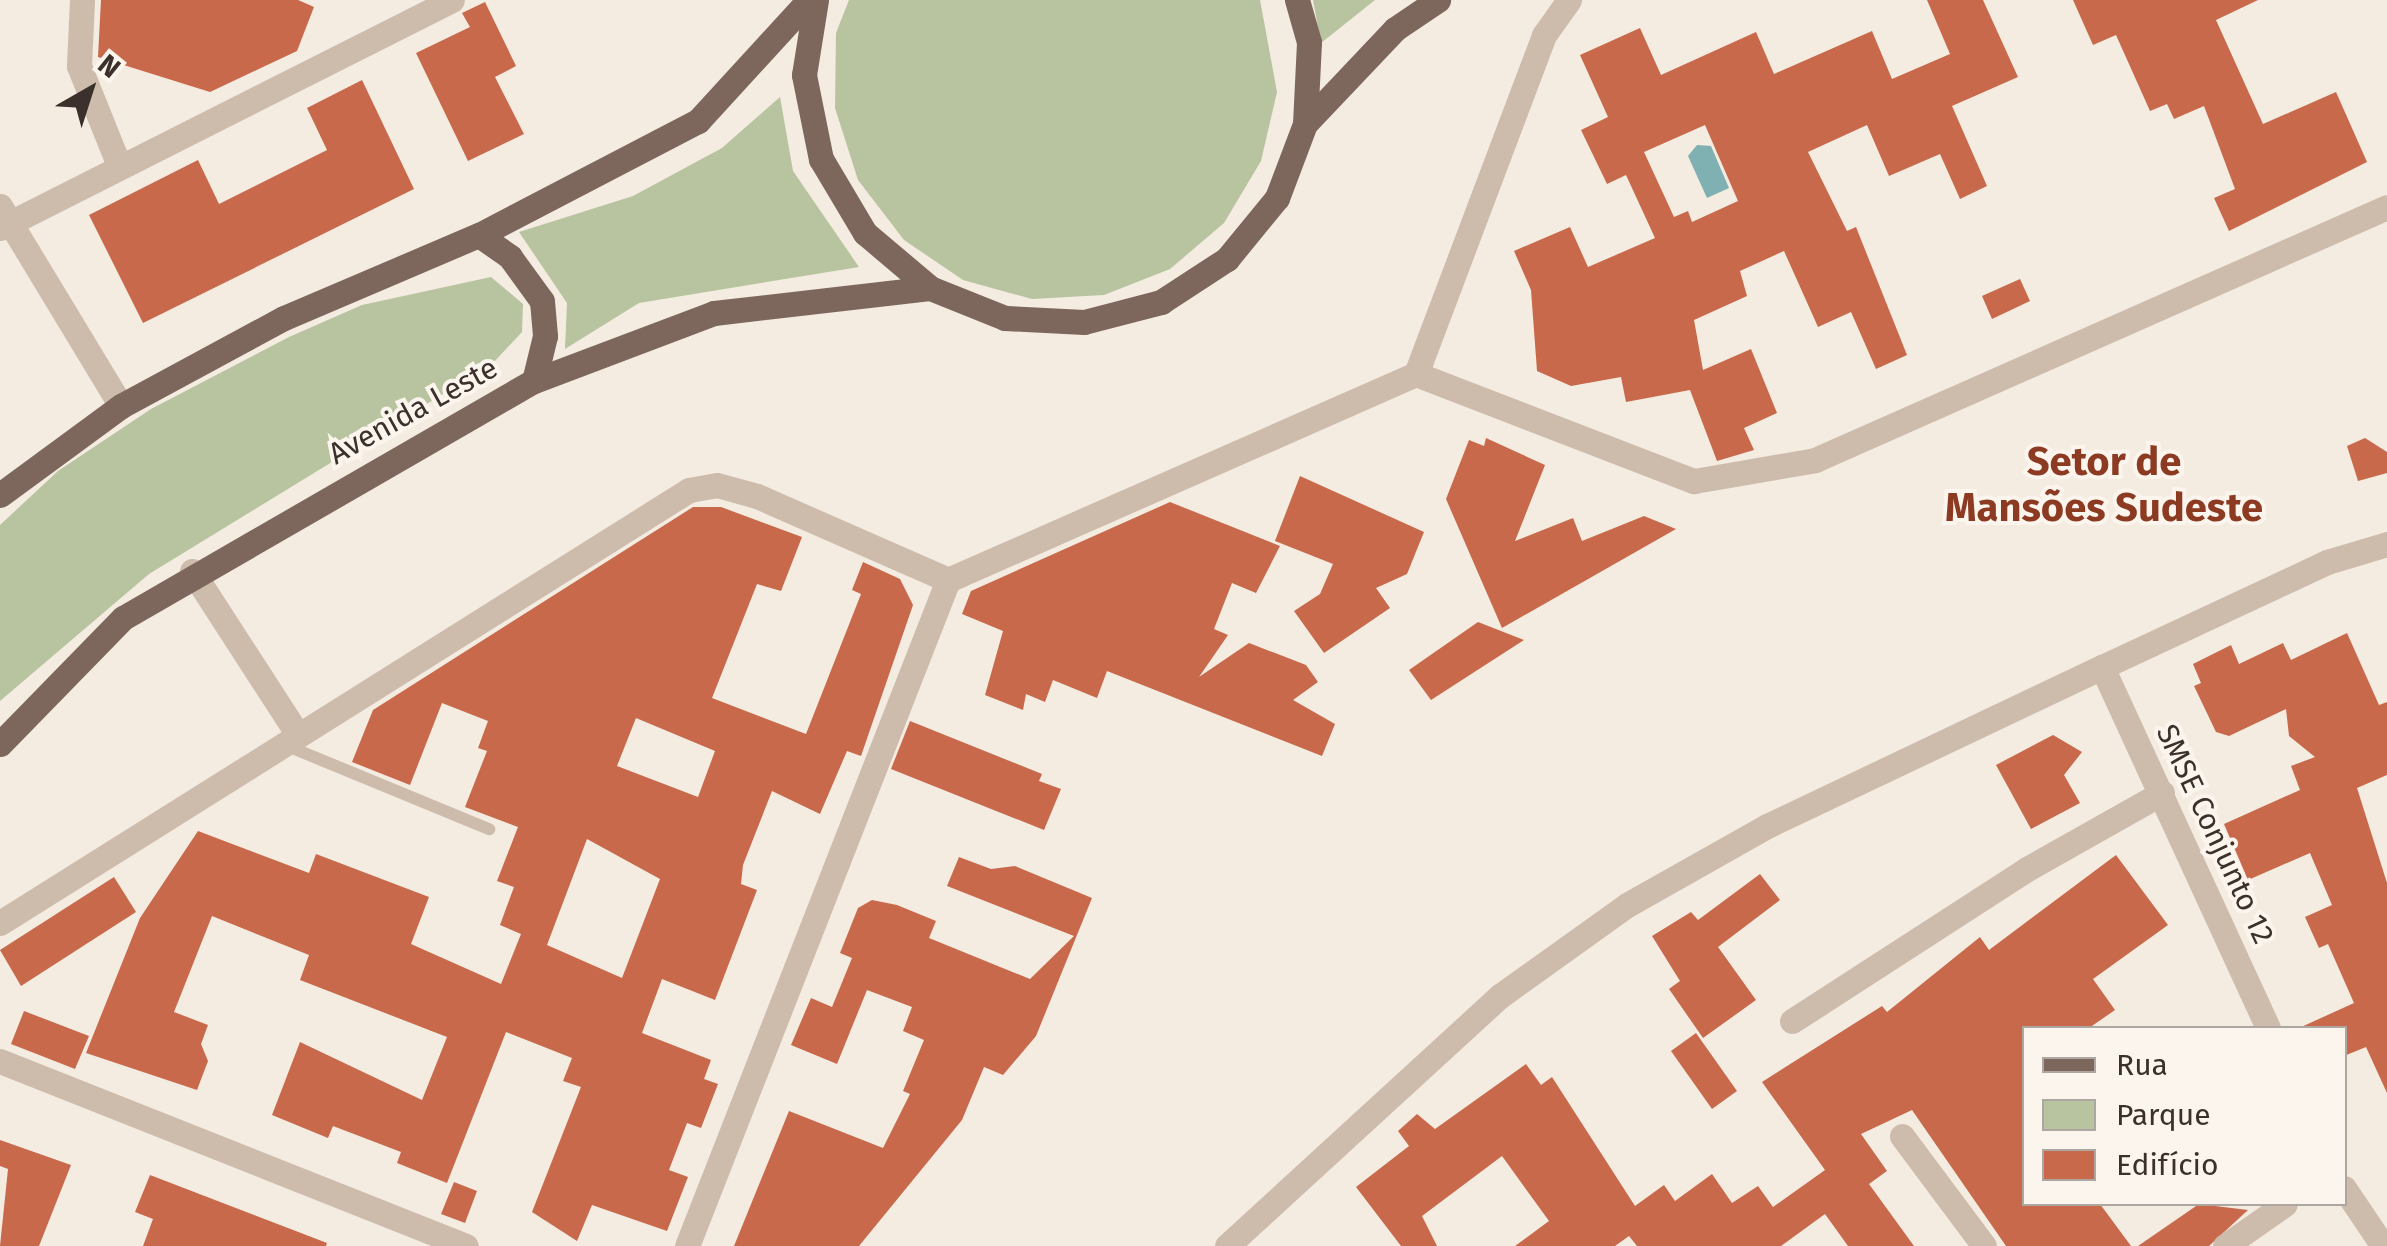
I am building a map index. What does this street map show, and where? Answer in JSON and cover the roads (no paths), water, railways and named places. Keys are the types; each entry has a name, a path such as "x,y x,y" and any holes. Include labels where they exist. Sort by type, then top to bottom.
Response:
{"main road":[{"path":"0,495 121,406 284,318 479,236 698,121 812,0"},
{"path":"812,0 804,75 821,160 864,233 930,288 1005,318 1084,322 1161,302 1227,260 1277,198 1305,124 1309,42 1297,0"},
{"path":"1305,124 1395,30 1438,0"},
{"path":"479,236 510,257 542,301 545,336 534,381"},
{"name":"Avenida Leste","path":"0,744 123,618 192,572 534,381 714,313 930,288"}],"street":[{"path":"82,0 79,66 118,163"},
{"path":"688,1246 948,580 1416,374 1544,35 1568,0"},
{"path":"121,406 4,218 447,1"},
{"path":"1416,374 1592,446 1716,483 1816,460 2387,207"},
{"path":"0,923 688,490 717,485 757,496 948,580"},
{"path":"1244,1240 1500,996 1627,905 1767,826 2327,562 2387,544"},
{"path":"192,572 291,739"},
{"name":"SMSE Conjunto 12","path":"2102,667 2267,1026"},
{"path":"1792,1021 2027,869 2162,794"},
{"path":"0,1060 466,1246"},
{"path":"1902,1136 1984,1246"},
{"path":"2347,1192 2383,1246"},
{"path":"2225,1246 2282,1206"}],"lane":[{"path":"291,739 489,828"}],"water":[{"path":"1697,145 1711,146 1729,188 1707,198 1688,156"}],"district":[{"name":"Setor de Mansões Sudeste","path":"2104,485"}]}
